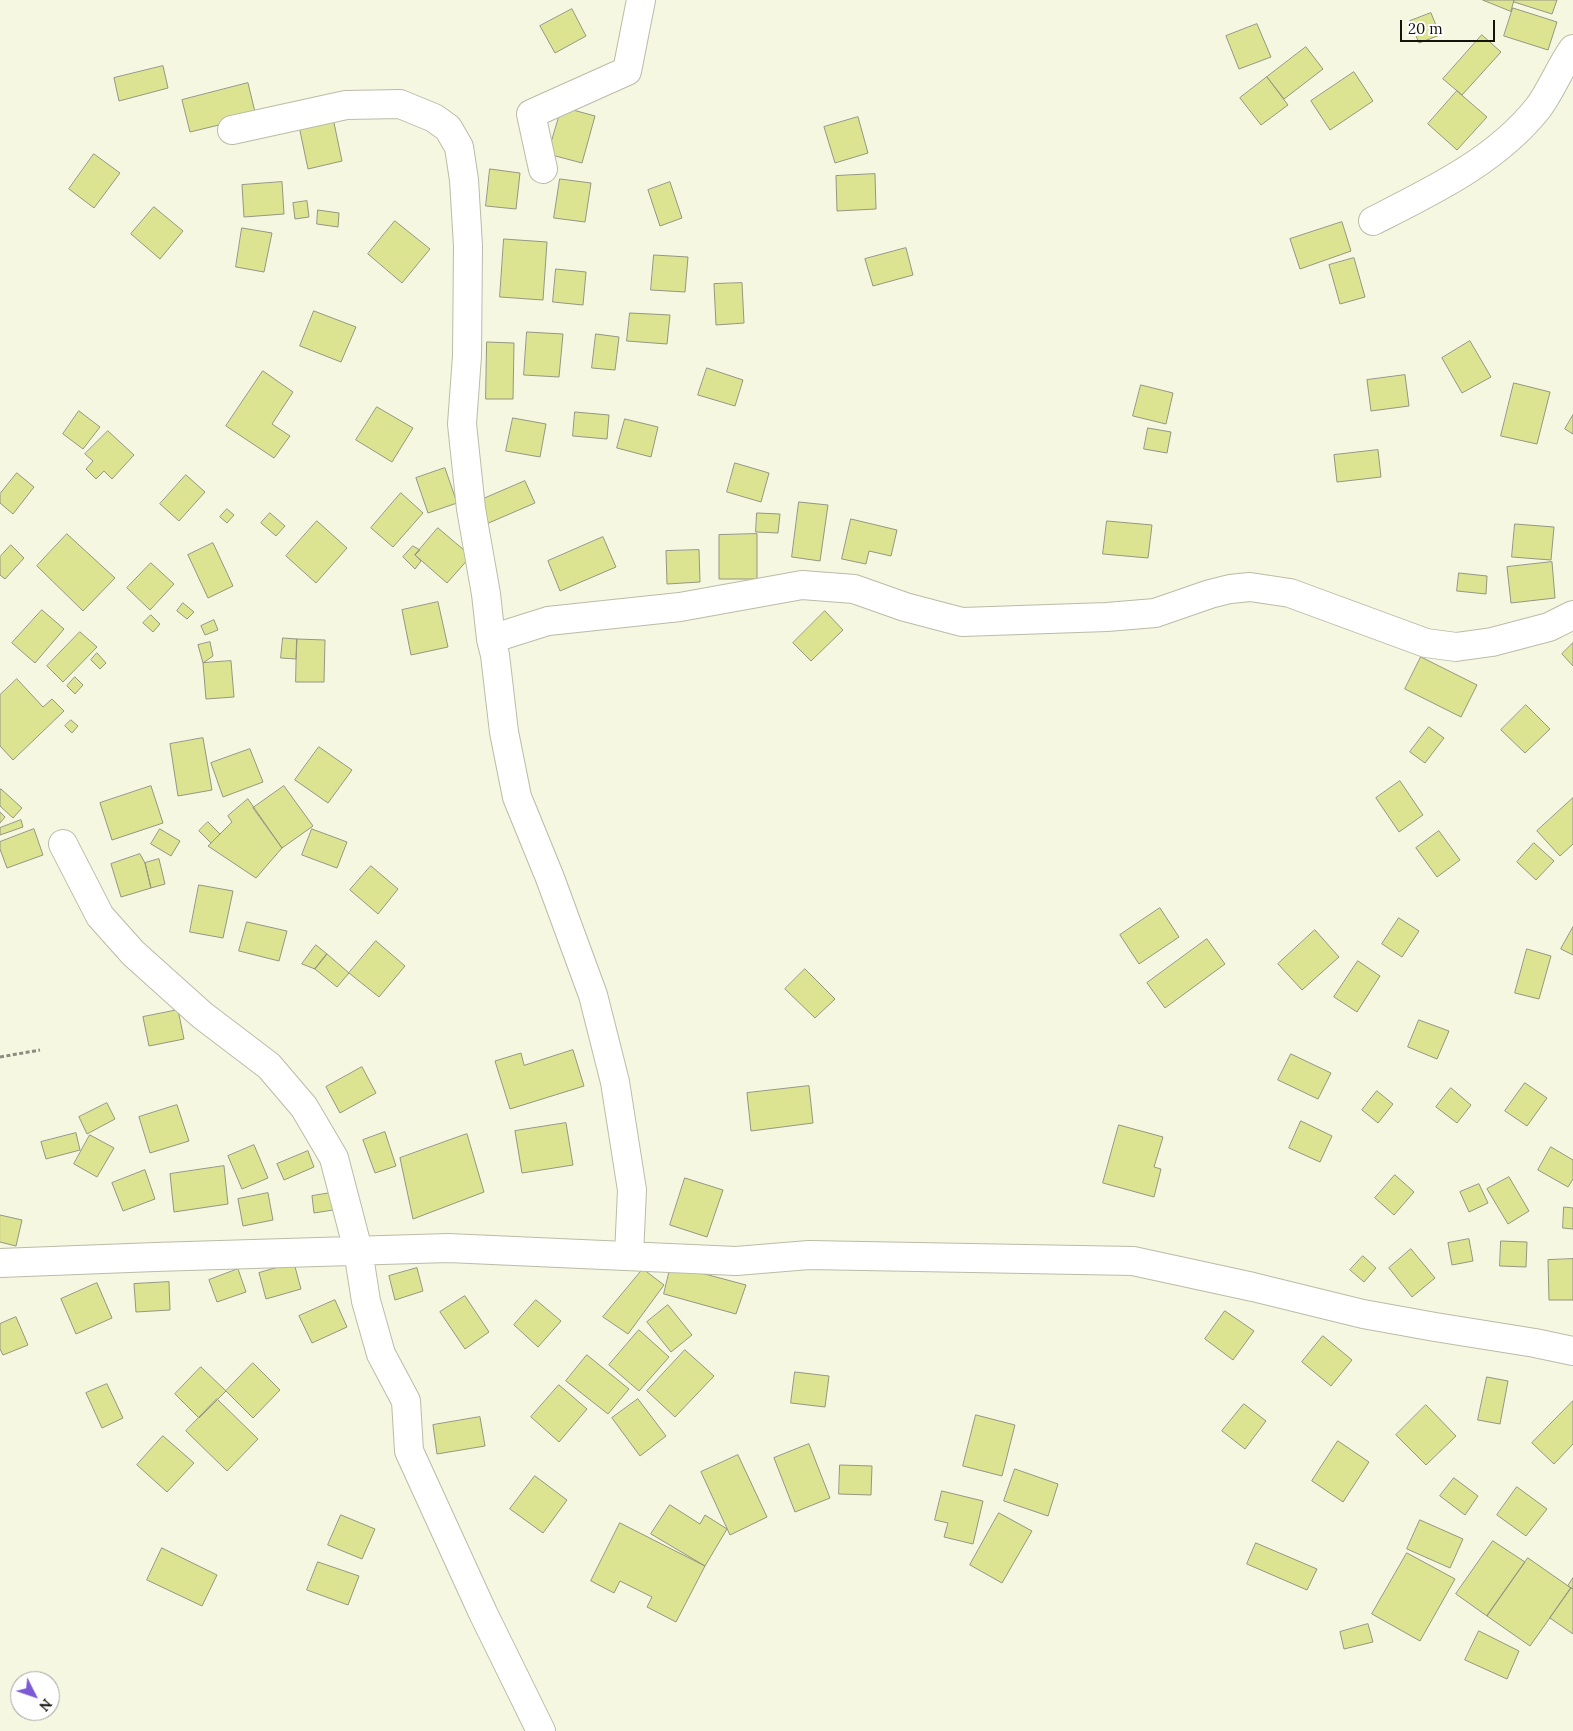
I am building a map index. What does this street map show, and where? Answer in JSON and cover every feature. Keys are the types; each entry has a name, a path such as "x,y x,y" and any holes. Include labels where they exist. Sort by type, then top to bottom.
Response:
{"street":[{"path":"543,169 530,114 627,71 641,0"},
{"path":"1373,222 1479,164 1538,107 1573,49"},
{"path":"232,130 346,106 400,104 434,118 448,128 459,147 464,180 468,246 467,356 462,424 471,509 486,594 504,732 517,797 550,878 592,995 615,1082 632,1190 629,1255"},
{"path":"491,639 548,621 680,607 802,585 854,589 905,607 962,622 1107,617 1155,613 1210,594 1250,587 1290,594 1426,643 1456,647 1492,642 1539,629 1573,615"},
{"path":"63,844 100,916 133,953 202,1014 269,1066 304,1107 334,1158 358,1250 366,1301 381,1354 406,1400 409,1451 479,1604 541,1731"},
{"path":"0,1263 448,1248 736,1261 809,1255 1133,1261 1254,1287 1363,1314 1573,1351"}],"path":[{"path":"0,1057 40,1050"}],"building":[{"path":"1483,0 1514,0 1511,11"},
{"path":"1514,0 1557,0 1552,14 1514,2"},
{"path":"1513,8 1557,22 1548,50 1504,36"},
{"path":"572,9 586,36 555,53 540,26"},
{"path":"1431,13 1440,35 1419,43 1410,21"},
{"path":"1257,24 1271,57 1239,69 1226,36"},
{"path":"1482,35 1501,52 1462,95 1443,79"},
{"path":"1306,47 1323,69 1284,99 1267,77"},
{"path":"163,66 168,88 119,101 114,78"},
{"path":"1354,72 1373,101 1330,130 1311,101"},
{"path":"1267,77 1288,105 1261,125 1240,98"},
{"path":"248,83 256,116 190,132 182,100"},
{"path":"1457,91 1487,117 1457,150 1428,124"},
{"path":"562,107 595,116 582,163 548,154"},
{"path":"858,117 868,153 835,163 824,127"},
{"path":"333,118 342,161 308,169 299,126"},
{"path":"94,154 120,173 94,208 69,189"},
{"path":"490,169 520,173 516,209 486,206"},
{"path":"875,174 876,209 837,211 836,176"},
{"path":"560,179 591,183 585,222 554,218"},
{"path":"282,182 284,214 244,217 242,185"},
{"path":"670,182 682,218 660,226 648,190"},
{"path":"307,201 309,217 295,219 293,203"},
{"path":"154,207 183,231 160,259 131,234"},
{"path":"318,210 339,213 338,227 317,224"},
{"path":"395,221 430,249 402,283 368,254"},
{"path":"1342,222 1351,251 1300,269 1290,239"},
{"path":"242,228 272,233 264,272 236,267"},
{"path":"504,239 547,242 543,300 500,297"},
{"path":"906,248 913,275 873,286 865,259"},
{"path":"654,255 688,257 685,292 651,290"},
{"path":"1354,258 1365,297 1340,304 1329,265"},
{"path":"556,269 586,272 583,305 553,302"},
{"path":"742,283 744,323 716,325 714,284"},
{"path":"314,311 356,327 341,362 300,346"},
{"path":"630,313 670,315 667,344 627,341"},
{"path":"527,332 563,334 559,377 524,375"},
{"path":"596,334 619,337 615,370 592,368"},
{"path":"1470,341 1491,377 1462,393 1442,358"},
{"path":"487,342 514,343 513,399 486,399"},
{"path":"707,368 743,380 735,406 698,395"},
{"path":"263,371 293,392 272,424 290,436 274,458 226,426"},
{"path":"1405,375 1409,406 1371,411 1367,380"},
{"path":"1514,383 1550,392 1537,444 1501,436"},
{"path":"1141,385 1173,393 1166,424 1133,416"},
{"path":"377,407 413,428 392,462 356,440"},
{"path":"79,411 100,427 83,449 63,434"},
{"path":"575,412 609,415 607,439 573,436"},
{"path":"1573,415 1573,434 1565,429"},
{"path":"513,418 546,424 540,457 506,451"},
{"path":"625,419 658,427 651,457 617,448"},
{"path":"1148,428 1171,432 1167,453 1144,449"},
{"path":"108,431 134,455 112,479 104,471 96,479 86,469 93,461 85,454"},
{"path":"1378,450 1381,477 1337,482 1334,455"},
{"path":"735,463 769,473 761,502 727,492"},
{"path":"445,468 457,503 428,513 416,478"},
{"path":"17,473 34,487 13,514 0,503 0,494"},
{"path":"186,475 205,492 179,521 160,504"},
{"path":"525,481 535,503 484,525 474,503"},
{"path":"401,493 423,513 393,547 371,528"},
{"path":"799,502 828,505 820,561 792,557"},
{"path":"227,509 234,515 227,523 220,517"},
{"path":"270,513 285,526 276,536 261,523"},
{"path":"757,513 780,514 778,533 756,532"},
{"path":"851,519 897,530 891,556 869,551 866,564 842,559"},
{"path":"317,521 347,548 316,583 286,556"},
{"path":"1107,521 1152,525 1148,558 1103,554"},
{"path":"1515,524 1554,527 1551,560 1512,557"},
{"path":"438,528 471,556 447,583 415,555"},
{"path":"67,534 115,578 83,611 37,566"},
{"path":"757,534 757,579 719,579 719,535"},
{"path":"603,537 616,567 560,591 548,561"},
{"path":"213,543 233,586 208,598 188,555"},
{"path":"11,545 24,558 5,579 0,575 0,557"},
{"path":"413,546 420,550 415,555 421,561 415,569 403,557"},
{"path":"699,550 700,582 667,584 666,551"},
{"path":"1552,562 1555,598 1511,603 1507,567"},
{"path":"151,563 174,584 150,610 127,588"},
{"path":"1459,573 1487,576 1486,594 1457,591"},
{"path":"438,602 448,647 411,655 402,610"},
{"path":"183,603 194,612 187,619 177,611"},
{"path":"42,610 64,629 35,663 12,643"},
{"path":"825,611 843,630 811,661 793,643"},
{"path":"151,615 160,624 153,632 143,623"},
{"path":"214,620 218,630 205,635 201,626"},
{"path":"80,632 97,647 63,682 47,666"},
{"path":"283,638 297,639 296,659 281,658"},
{"path":"297,639 325,640 324,682 296,682"},
{"path":"210,642 213,656 203,663 198,645"},
{"path":"1573,643 1573,666 1562,654"},
{"path":"97,653 106,663 100,669 91,660"},
{"path":"1421,657 1477,685 1461,717 1405,689"},
{"path":"231,661 234,697 206,699 203,663"},
{"path":"75,677 83,685 75,694 67,686"},
{"path":"17,679 43,707 52,699 64,711 13,760 0,746 0,695"},
{"path":"1526,705 1550,729 1525,753 1501,730"},
{"path":"71,720 78,726 72,733 65,726"},
{"path":"1429,727 1444,738 1425,763 1410,752"},
{"path":"203,738 212,790 178,796 170,744"},
{"path":"319,747 352,770 328,803 295,780"},
{"path":"250,749 263,782 223,797 211,763"},
{"path":"1400,781 1423,815 1399,832 1376,798"},
{"path":"151,786 163,823 112,840 100,803"},
{"path":"284,786 313,826 282,848 253,808"},
{"path":"1,789 22,808 13,818 0,806"},
{"path":"1573,798 1573,844 1560,856 1537,831"},
{"path":"248,799 282,848 256,878 208,846 232,822 228,816"},
{"path":"0,812 5,817 0,823"},
{"path":"21,820 23,827 0,835 0,828"},
{"path":"208,822 220,834 211,843 199,831"},
{"path":"34,829 43,855 7,868 0,849 0,842"},
{"path":"160,829 180,841 171,856 151,844"},
{"path":"312,829 347,842 337,868 302,855"},
{"path":"1439,831 1460,860 1437,877 1416,848"},
{"path":"1534,843 1554,861 1536,880 1517,862"},
{"path":"140,854 145,863 151,888 121,897 111,864"},
{"path":"159,859 165,884 151,888 145,863"},
{"path":"371,866 398,889 378,914 350,890"},
{"path":"199,885 233,891 223,938 190,932"},
{"path":"1160,908 1179,937 1139,964 1120,935"},
{"path":"1399,918 1419,931 1402,957 1382,944"},
{"path":"247,922 287,931 279,961 239,951"},
{"path":"1573,927 1573,955 1561,949"},
{"path":"1315,930 1339,957 1302,990 1278,964"},
{"path":"1207,939 1225,964 1165,1008 1147,983"},
{"path":"376,941 405,966 379,997 349,973"},
{"path":"316,945 327,954 315,969 302,964"},
{"path":"1527,949 1551,956 1539,999 1515,993"},
{"path":"327,954 349,973 337,987 315,969"},
{"path":"1358,961 1380,976 1357,1012 1334,997"},
{"path":"805,969 835,999 815,1018 785,989"},
{"path":"178,1010 184,1039 149,1046 143,1017"},
{"path":"1419,1020 1449,1031 1437,1059 1408,1047"},
{"path":"573,1050 584,1086 510,1109 495,1061 521,1053 524,1065"},
{"path":"1291,1054 1331,1073 1318,1099 1278,1080"},
{"path":"362,1067 376,1093 340,1113 326,1087"},
{"path":"1525,1083 1547,1098 1527,1126 1505,1111"},
{"path":"809,1086 813,1123 751,1131 747,1093"},
{"path":"1451,1088 1471,1105 1457,1123 1436,1107"},
{"path":"1377,1091 1393,1104 1378,1123 1362,1110"},
{"path":"107,1103 115,1119 87,1134 79,1117"},
{"path":"177,1105 189,1141 150,1153 139,1117"},
{"path":"1301,1121 1332,1136 1320,1162 1289,1148"},
{"path":"566,1123 573,1165 522,1173 515,1131"},
{"path":"1119,1125 1163,1137 1154,1167 1161,1169 1154,1197 1103,1183"},
{"path":"385,1132 396,1166 375,1173 363,1140"},
{"path":"76,1133 80,1150 46,1159 41,1142"},
{"path":"467,1134 484,1192 413,1219 400,1158"},
{"path":"90,1135 114,1148 97,1177 74,1164"},
{"path":"254,1145 268,1178 242,1189 228,1156"},
{"path":"1551,1147 1573,1160 1573,1179 1568,1187 1538,1170"},
{"path":"308,1151 314,1167 284,1180 277,1164"},
{"path":"224,1166 228,1204 174,1212 170,1174"},
{"path":"145,1170 155,1199 123,1211 112,1183"},
{"path":"1395,1175 1414,1192 1394,1215 1375,1198"},
{"path":"1509,1177 1529,1211 1508,1224 1487,1189"},
{"path":"685,1178 723,1190 707,1237 670,1225"},
{"path":"1479,1184 1488,1203 1469,1212 1460,1192"},
{"path":"268,1193 273,1220 243,1226 238,1199"},
{"path":"331,1193 333,1210 314,1213 312,1196"},
{"path":"1564,1207 1573,1208 1573,1229 1563,1228"},
{"path":"0,1215 22,1220 16,1246 0,1242"},
{"path":"1469,1239 1473,1261 1452,1265 1448,1243"},
{"path":"1501,1241 1527,1242 1526,1267 1500,1266"},
{"path":"1411,1249 1435,1278 1412,1297 1389,1268"},
{"path":"1363,1256 1376,1268 1364,1282 1350,1270"},
{"path":"1573,1259 1573,1300 1549,1300 1548,1260"},
{"path":"294,1263 301,1289 266,1299 259,1273"},
{"path":"671,1265 746,1285 736,1314 664,1294"},
{"path":"417,1268 423,1291 395,1300 389,1276"},
{"path":"238,1269 246,1292 217,1302 209,1280"},
{"path":"643,1269 664,1285 628,1334 603,1317"},
{"path":"169,1282 170,1310 136,1312 134,1284"},
{"path":"97,1283 112,1318 76,1334 61,1299"},
{"path":"465,1296 489,1332 465,1349 440,1312"},
{"path":"335,1300 347,1327 312,1343 299,1316"},
{"path":"536,1300 561,1321 538,1347 514,1325"},
{"path":"668,1305 692,1335 671,1352 647,1322"},
{"path":"1225,1311 1254,1331 1233,1360 1205,1339"},
{"path":"16,1317 28,1345 3,1355 0,1349 0,1324"},
{"path":"639,1330 669,1357 639,1391 609,1365"},
{"path":"1323,1336 1352,1360 1331,1386 1302,1362"},
{"path":"685,1350 714,1376 675,1417 647,1391"},
{"path":"587,1355 629,1389 608,1414 566,1381"},
{"path":"253,1363 280,1390 253,1418 226,1391"},
{"path":"201,1367 226,1391 199,1418 175,1394"},
{"path":"795,1372 829,1376 825,1407 791,1403"},
{"path":"1487,1377 1508,1381 1500,1424 1478,1420"},
{"path":"107,1384 123,1418 102,1428 86,1393"},
{"path":"559,1385 587,1409 559,1442 531,1417"},
{"path":"217,1399 258,1439 227,1471 186,1431"},
{"path":"638,1399 666,1436 640,1456 612,1418"},
{"path":"1573,1401 1573,1444 1554,1464 1532,1443"},
{"path":"1244,1404 1266,1421 1245,1449 1222,1431"},
{"path":"1426,1405 1456,1436 1426,1465 1396,1435"},
{"path":"976,1415 1015,1425 1002,1476 963,1466"},
{"path":"480,1417 485,1446 437,1454 433,1425"},
{"path":"163,1436 194,1463 167,1492 137,1465"},
{"path":"1338,1441 1369,1462 1343,1502 1312,1481"},
{"path":"809,1444 830,1498 795,1512 774,1458"},
{"path":"738,1455 767,1517 730,1535 701,1472"},
{"path":"840,1465 872,1466 871,1495 839,1494"},
{"path":"1015,1469 1058,1484 1048,1516 1004,1501"},
{"path":"535,1476 567,1500 543,1533 510,1509"},
{"path":"1454,1478 1478,1496 1465,1515 1440,1496"},
{"path":"1517,1487 1547,1509 1526,1536 1497,1515"},
{"path":"942,1491 983,1501 973,1544 944,1537 948,1523 935,1520"},
{"path":"670,1505 700,1524 705,1515 727,1529 705,1566 651,1534"},
{"path":"999,1513 1032,1531 1002,1583 970,1565"},
{"path":"341,1515 375,1529 362,1559 328,1545"},
{"path":"1420,1520 1463,1539 1450,1568 1407,1549"},
{"path":"620,1523 705,1566 676,1622 647,1607 652,1597 620,1581 614,1593 591,1581"},
{"path":"1493,1541 1525,1562 1487,1616 1456,1594"},
{"path":"1256,1543 1317,1569 1307,1590 1247,1564"},
{"path":"162,1548 217,1575 202,1606 147,1580"},
{"path":"1407,1553 1455,1579 1420,1641 1372,1614"},
{"path":"1528,1558 1571,1588 1530,1646 1487,1616"},
{"path":"318,1562 359,1576 348,1605 307,1590"},
{"path":"1573,1578 1573,1589 1568,1586"},
{"path":"1571,1588 1573,1589 1573,1634 1550,1618"},
{"path":"1368,1624 1373,1642 1344,1649 1340,1632"},
{"path":"1479,1631 1519,1651 1507,1679 1465,1660"}]}
